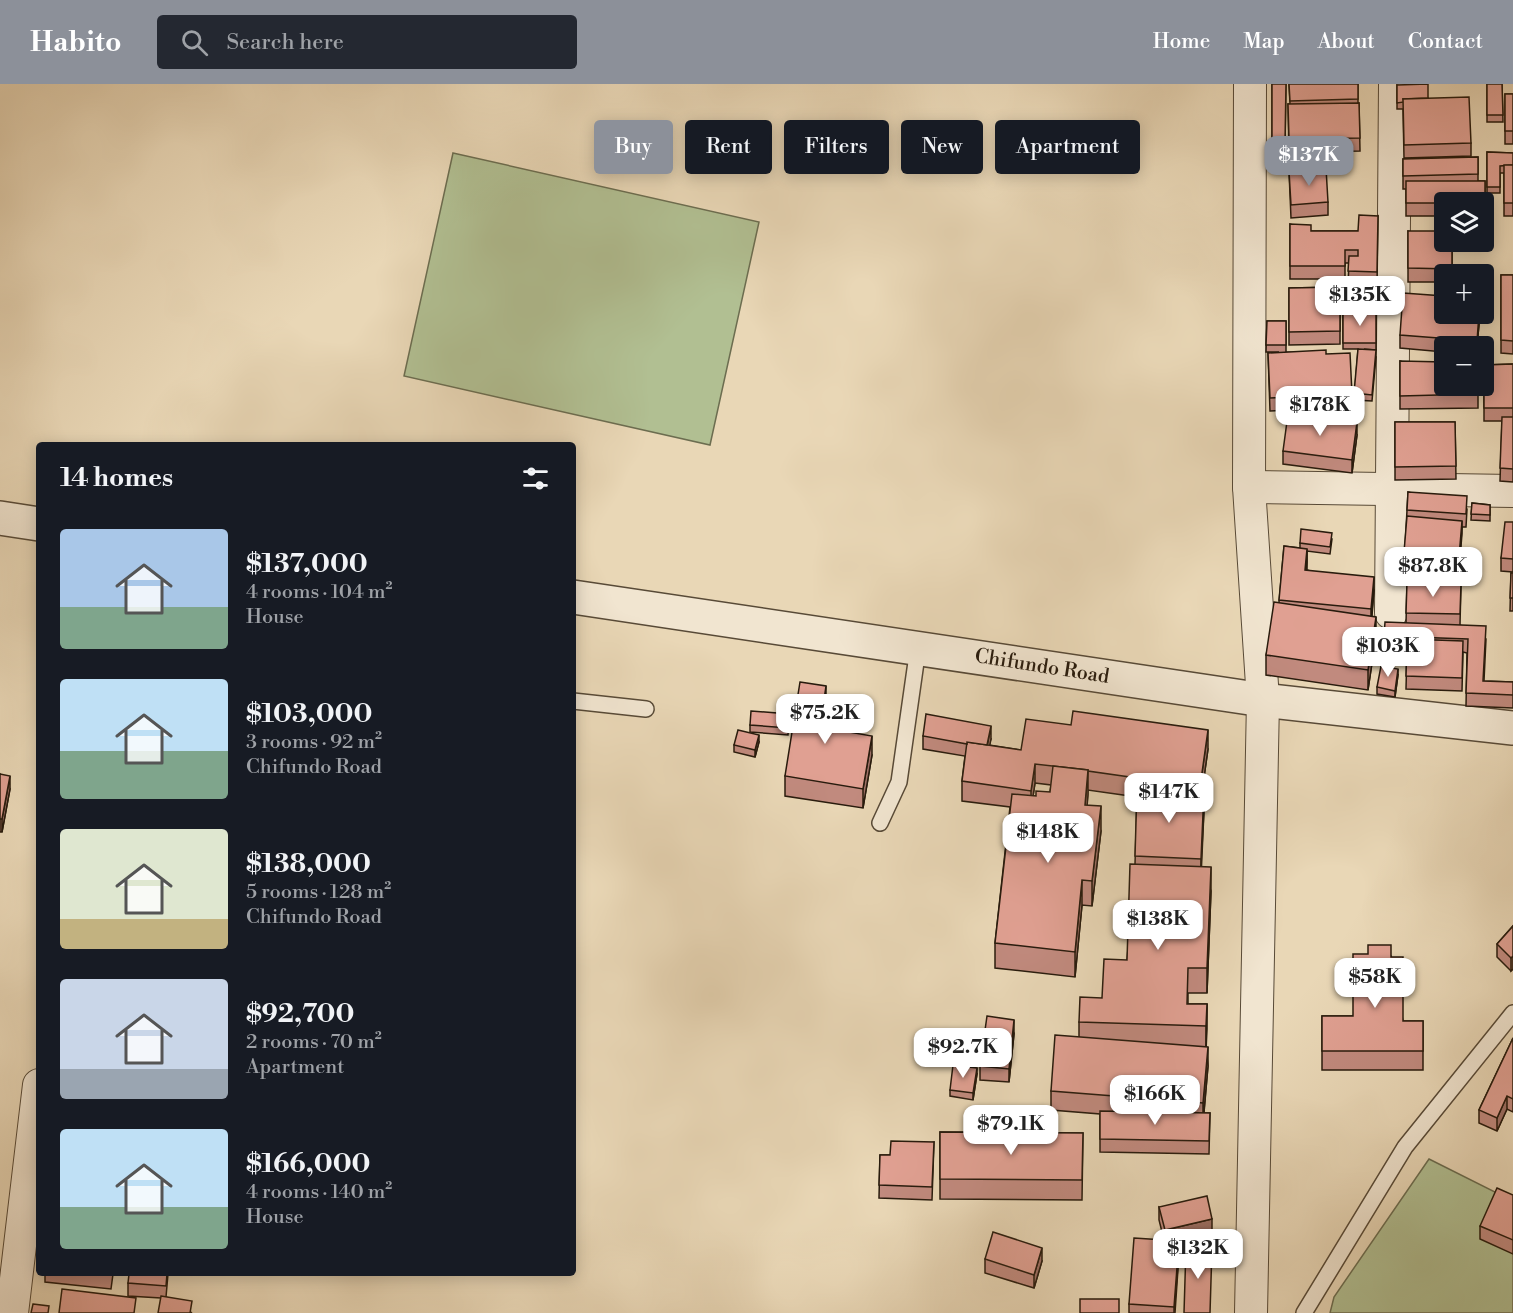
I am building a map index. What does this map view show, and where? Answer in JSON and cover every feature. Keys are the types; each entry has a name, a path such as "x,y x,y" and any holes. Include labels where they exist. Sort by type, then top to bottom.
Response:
{"street":[{"path":"1250,84 1249,487 1263,700 1251,1313"},
{"path":"1391,614 1395,84"},
{"path":"1249,487 1513,491"},
{"path":"0,518 36,524"},
{"name":"Chifundo Road","path":"576,597 1263,700 1513,728"},
{"path":"12,1313 36,1110"}],"lane":[{"path":"880,823 899,782 918,648"},
{"path":"576,701 646,709"},
{"path":"1304,1313 1405,1147 1513,1013"}],"green space":[{"path":"453,153 759,222 710,445 404,376"},
{"path":"1429,1159 1513,1201 1513,1313 1330,1313 1334,1297"}],"building":[{"path":"1272,84 1286,84 1285,143 1272,142"},
{"path":"1289,84 1358,84 1358,99 1290,101"},
{"path":"1428,84 1428,98 1403,99 1404,102 1397,103 1397,85"},
{"path":"1487,84 1502,84 1503,115 1487,115"},
{"path":"1505,94 1513,94 1513,131 1505,131"},
{"path":"1469,97 1471,143 1404,145 1403,99"},
{"path":"1359,103 1360,138 1289,139 1288,104"},
{"path":"1487,152 1513,153 1513,165 1500,166 1500,187 1487,187"},
{"path":"1478,157 1478,174 1403,176 1403,159"},
{"path":"1504,165 1513,165 1513,203 1504,203"},
{"path":"1326,168 1328,202 1291,205 1289,171"},
{"path":"1406,181 1485,181 1485,192 1434,192 1434,203 1406,203"},
{"path":"1359,215 1378,216 1377,272 1348,271 1349,256 1358,256 1358,250 1345,250 1345,266 1290,266 1290,224 1311,225 1311,231 1358,231"},
{"path":"1408,231 1434,231 1434,252 1452,252 1452,264 1434,264 1434,269 1408,268"},
{"path":"1501,275 1513,275 1513,341 1501,340"},
{"path":"1340,287 1340,331 1289,332 1289,288"},
{"path":"1403,293 1434,295 1434,324 1478,324 1477,336 1434,338 1400,335"},
{"path":"1343,312 1376,312 1376,343 1343,343"},
{"path":"1267,321 1286,321 1286,345 1266,345"},
{"path":"1358,349 1376,350 1372,395 1354,393"},
{"path":"1326,350 1326,354 1350,353 1352,394 1270,398 1268,353"},
{"path":"1400,361 1434,362 1434,395 1400,396"},
{"path":"1513,364 1513,408 1484,408 1484,396 1494,396 1494,365"},
{"path":"1288,414 1357,422 1352,460 1283,451"},
{"path":"1502,417 1513,417 1513,469 1500,468"},
{"path":"1395,422 1455,422 1456,466 1395,467"},
{"path":"1408,492 1467,496 1466,514 1407,510"},
{"path":"1472,503 1490,505 1490,515 1471,514"},
{"path":"1407,516 1462,521 1459,557 1404,552"},
{"path":"1505,522 1513,522 1513,559 1501,558"},
{"path":"1301,529 1332,533 1330,547 1300,543"},
{"path":"1284,546 1307,549 1305,570 1374,577 1371,609 1279,600"},
{"path":"1511,573 1513,573 1513,598 1510,598"},
{"path":"1407,582 1461,584 1460,614 1406,613"},
{"path":"1274,602 1376,617 1368,670 1266,655"},
{"path":"1385,622 1486,626 1483,681 1513,682 1513,695 1466,693 1468,639 1384,636"},
{"path":"1407,639 1463,641 1462,678 1406,676"},
{"path":"1381,666 1398,669 1395,691 1377,687"},
{"path":"800,682 826,686 820,727 872,736 863,789 785,776"},
{"path":"751,711 789,714 788,728 750,725"},
{"path":"1073,711 1208,730 1200,787 1035,764 1031,791 962,781 967,742 1021,750 1026,719 1071,725"},
{"path":"926,714 991,726 987,745 923,736"},
{"path":"738,730 759,735 755,750 734,745"},
{"path":"1053,766 1088,770 1085,805 1101,806 1092,881 1082,880 1075,952 995,943 1012,794 1036,796 1036,791 1050,792"},
{"path":"0,774 10,776 2,819 0,819"},
{"path":"1137,789 1204,791 1201,859 1135,856"},
{"path":"1130,864 1211,867 1207,968 1188,968 1187,1004 1207,1004 1206,1026 1079,1022 1080,997 1102,998 1104,959 1127,960"},
{"path":"1513,926 1513,956 1511,958 1497,944"},
{"path":"1368,945 1391,945 1391,957 1403,957 1403,1021 1423,1021 1423,1051 1322,1051 1322,1016 1353,1016 1353,954 1368,954"},
{"path":"987,1016 1014,1020 1009,1069 980,1066"},
{"path":"1055,1035 1208,1047 1203,1103 1051,1091"},
{"path":"1513,1038 1513,1099 1507,1096 1497,1118 1479,1110"},
{"path":"953,1065 977,1068 973,1093 950,1090"},
{"path":"1100,1111 1210,1113 1209,1141 1100,1139"},
{"path":"940,1132 1083,1133 1082,1180 940,1179"},
{"path":"891,1141 934,1142 932,1187 879,1185 880,1155 890,1155"},
{"path":"1497,1188 1513,1195 1513,1240 1480,1226"},
{"path":"1207,1196 1212,1219 1165,1230 1159,1207"},
{"path":"993,1232 1042,1248 1034,1275 985,1259"},
{"path":"1134,1238 1179,1241 1174,1307 1129,1304"},
{"path":"1186,1247 1212,1248 1210,1313 1184,1313"},
{"path":"129,1276 167,1276 166,1286 128,1283"},
{"path":"62,1289 136,1298 134,1313 59,1313"},
{"path":"161,1296 192,1301 190,1313 158,1313"},
{"path":"1080,1299 1119,1299 1119,1313 1080,1313"},
{"path":"33,1304 49,1306 48,1313 31,1313"}]}
